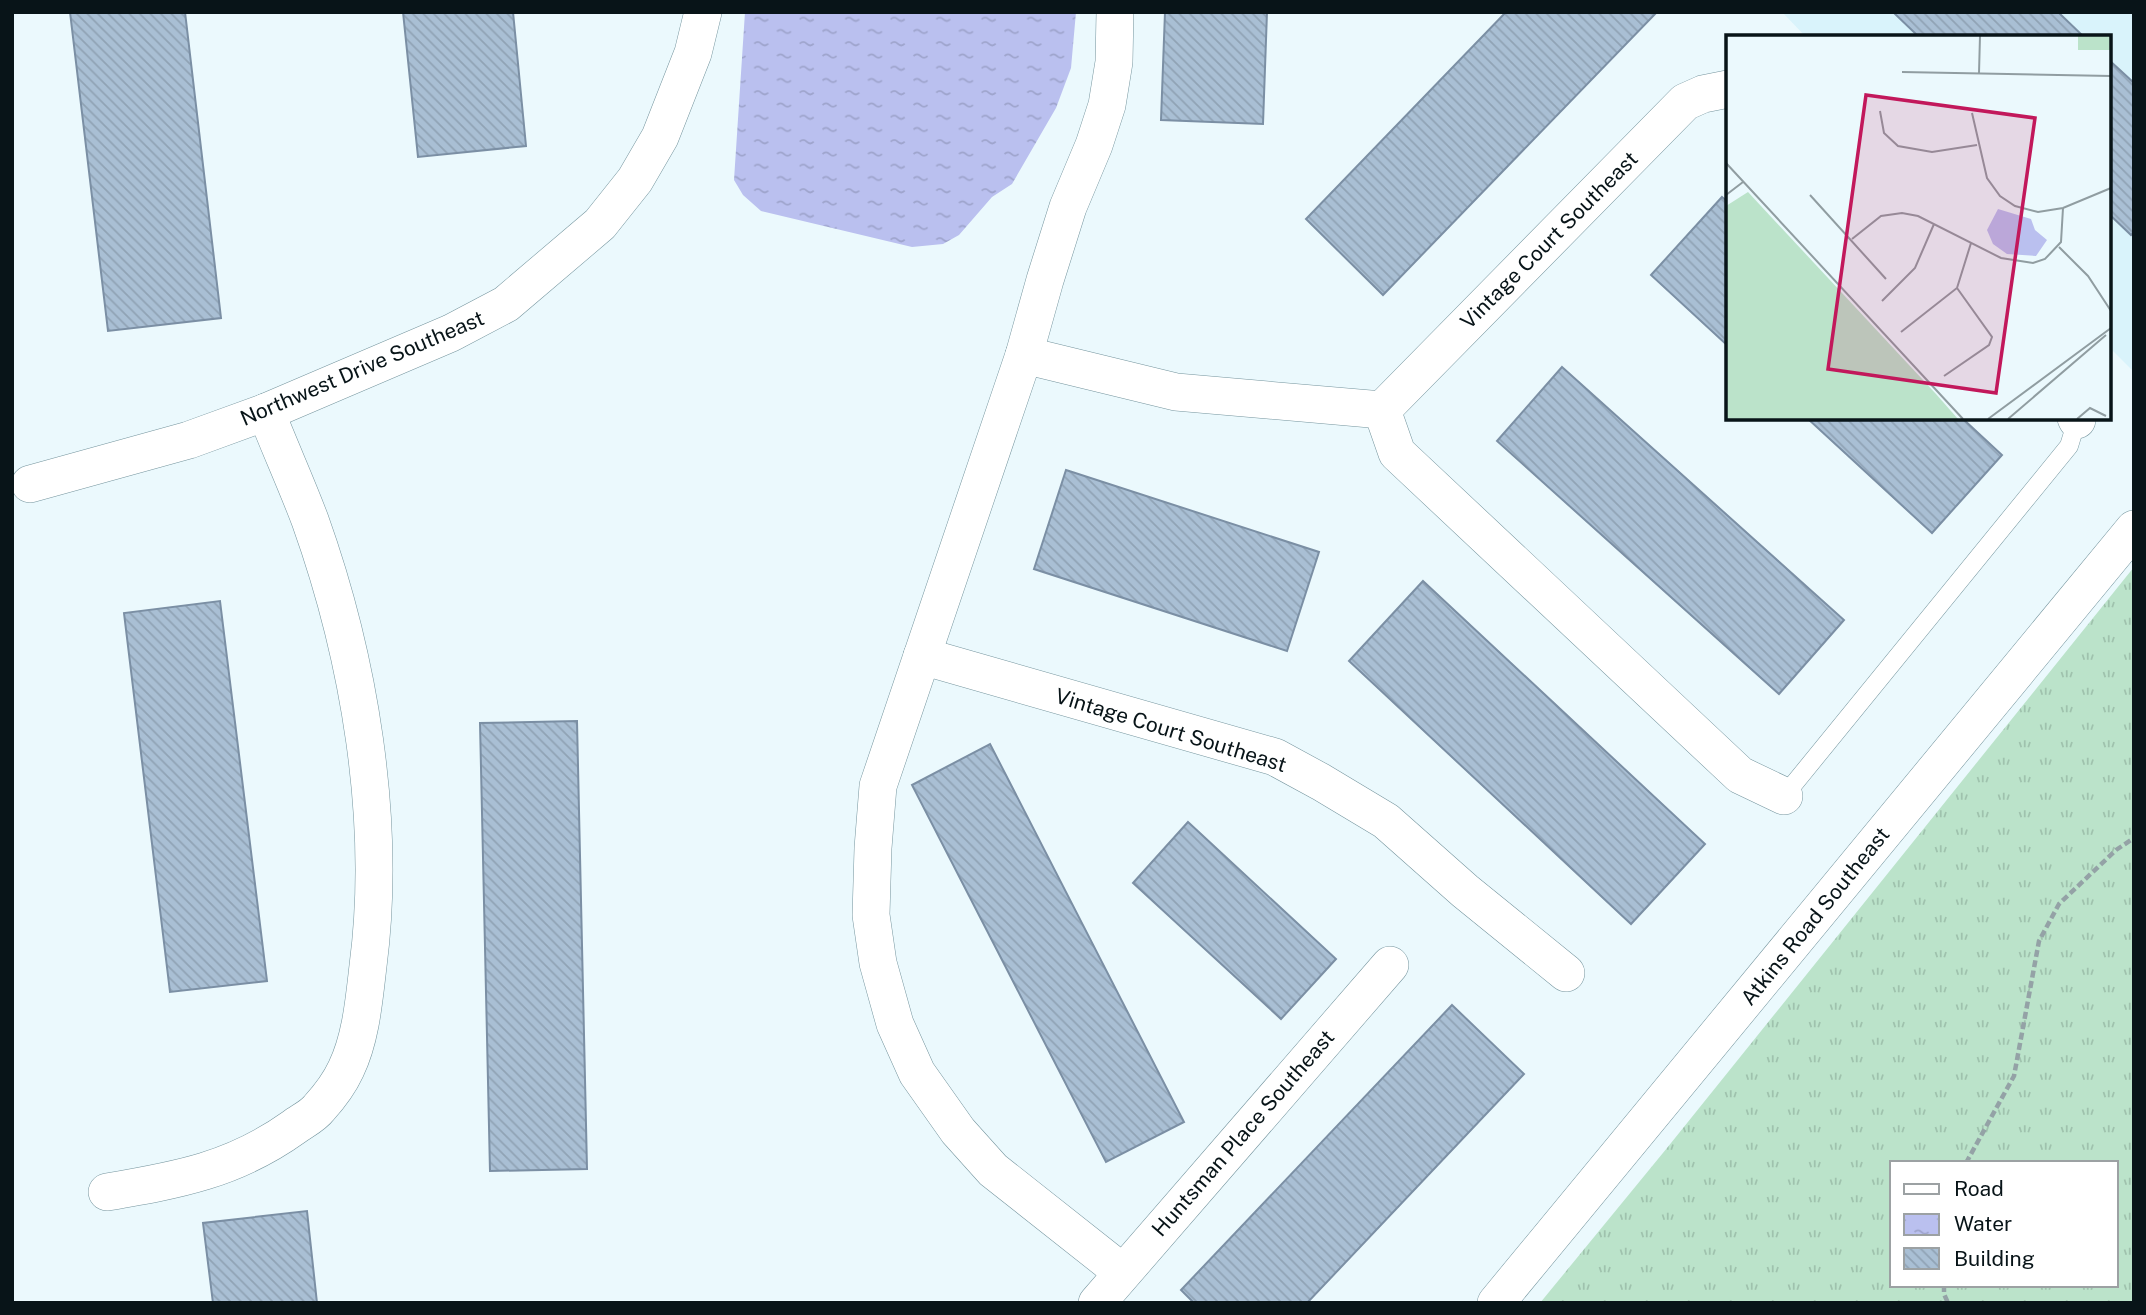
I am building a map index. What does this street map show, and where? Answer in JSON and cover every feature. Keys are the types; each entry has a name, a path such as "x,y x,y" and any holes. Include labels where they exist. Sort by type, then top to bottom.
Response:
{"street":[{"name":"Northwest Drive Southeast","path":"30,484 189,440 266,412 451,333 506,304 600,224 635,180 660,137 693,53 703,12"},
{"path":"1115,12 1114,62 1107,104 1094,145 1068,208 1024,355 878,786 871,915 878,963 895,1024 917,1073 958,1131 993,1170 1122,1272"},
{"name":"Vintage Court Southeast","path":"1382,410 1685,102 1703,94 1726,89"},
{"path":"1024,355 1176,392 1382,410 1397,453 1741,775 1784,796"},
{"path":"107,1192 181,1179 226,1165 274,1142 318,1110 346,1070 362,1018 371,945 374,872 366,749 335,603 310,520 266,412"},
{"name":"Atkins Road Southeast","path":"1496,1303 2134,529"},
{"name":"Vintage Court Southeast","path":"922,656 1275,757 1386,821 1465,891 1566,973"},
{"name":"Huntsman Place Southeast","path":"1097,1303 1390,965"}],"lane":[{"path":"1784,796 2069,446 2077,420"}],"path":[{"path":"1967,1161 2014,1076 2039,942 2059,904 2116,850 2134,838"}],"shaded area":[{"path":"1782,12 2134,12 2134,372 2111,349 2111,35 1804,35"}],"green space":[{"path":"2134,567 2134,1303 1540,1303 1667,1148"}],"water":[{"path":"745,12 1076,12 1071,68 1056,108 1012,184 992,197 959,235 943,244 912,247 761,211 743,195 734,180"}],"building":[{"path":"70,12 185,12 221,318 108,331"},
{"path":"403,12 513,12 526,146 418,157"},
{"path":"1165,12 1267,12 1263,124 1161,120"},
{"path":"1506,12 1657,12 1383,295 1306,219"},
{"path":"1893,12 2058,12 2082,35 1917,35"},
{"path":"2111,62 2134,83 2134,232 2131,235 2111,216"},
{"path":"1722,197 1726,200 1726,344 1651,275"},
{"path":"1562,367 1844,620 1779,694 1497,441"},
{"path":"1809,420 1964,420 2002,455 1932,533"},
{"path":"1066,470 1319,552 1287,651 1034,569"},
{"path":"1423,581 1705,844 1631,924 1349,661"},
{"path":"220,601 267,981 170,992 124,613"},
{"path":"577,721 587,1169 490,1171 480,723"},
{"path":"990,744 1184,1122 1106,1162 912,785"},
{"path":"1188,822 1336,959 1281,1019 1133,883"},
{"path":"1452,1005 1524,1074 1307,1303 1194,1303 1181,1290"},
{"path":"307,1211 317,1303 213,1303 203,1223"}]}
